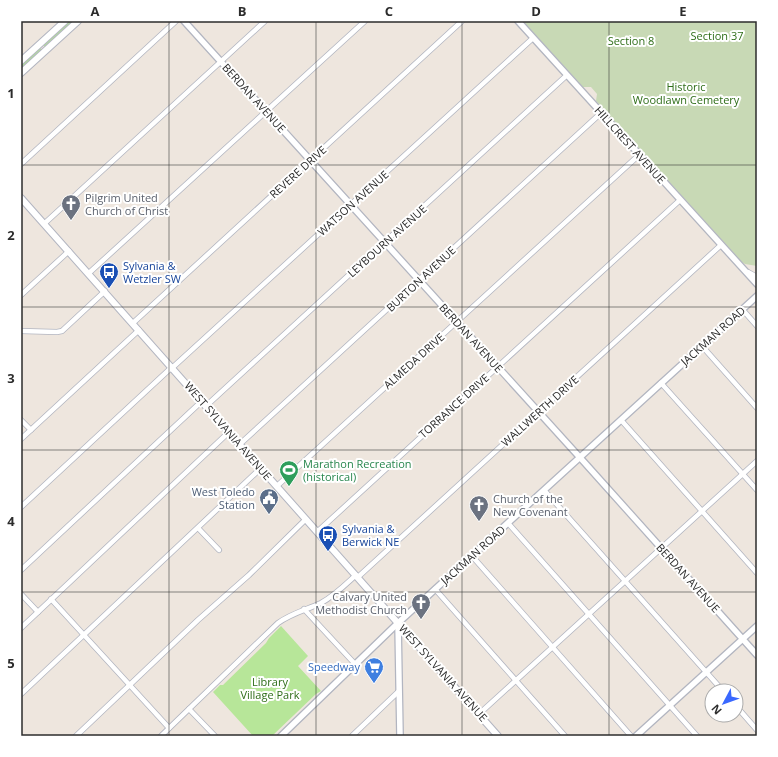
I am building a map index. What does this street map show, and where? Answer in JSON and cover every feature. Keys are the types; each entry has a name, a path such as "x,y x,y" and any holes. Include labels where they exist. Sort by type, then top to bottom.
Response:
{"main road":[{"path":"21,61 65,21"},
{"path":"21,73 78,21"},
{"path":"40,44 46,50"},
{"name":"WEST SYLVANIA AVENUE","path":"21,198 45,223 498,736"}],"street":[{"path":"21,164 176,21"},
{"name":"BERDAN AVENUE","path":"184,21 580,457 757,656"},
{"path":"45,223 265,21"},
{"path":"89,273 365,21"},
{"name":"REVERE DRIVE","path":"133,323 462,21"},
{"name":"HILLCREST AVENUE","path":"518,21 757,284"},
{"name":"WATSON AVENUE","path":"21,507 350,204 533,38"},
{"name":"LEYBOURN AVENUE","path":"206,406 567,75"},
{"name":"BURTON AVENUE","path":"240,444 601,113"},
{"name":"ALMEDA DRIVE","path":"277,486 639,155"},
{"name":"TORRANCE DRIVE","path":"317,532 680,200"},
{"name":"WALLWERTH DRIVE","path":"161,736 278,623 290,615 327,599 357,576 721,245"},
{"path":"21,295 69,251"},
{"name":"HILLCREST AVENUE","path":"742,268 749,274 757,277"},
{"path":"21,331 62,331 105,291"},
{"name":"JACKMAN ROAD","path":"282,736 398,623 757,296"},
{"path":"742,309 757,326"},
{"path":"21,439 139,330"},
{"path":"702,346 757,408"},
{"path":"661,383 757,490"},
{"path":"21,570 202,401"},
{"path":"21,420 31,430"},
{"path":"621,420 757,573"},
{"path":"21,628 229,432"},
{"path":"479,714 757,461"},
{"path":"21,694 261,468"},
{"path":"544,490 716,683"},
{"path":"76,736 306,519"},
{"path":"508,523 697,736"},
{"path":"198,528 219,550"},
{"path":"472,556 631,736"},
{"path":"435,589 565,736"},
{"path":"21,594 38,612"},
{"path":"51,599 169,728"},
{"path":"304,609 355,664"},
{"path":"398,623 400,736"},
{"path":"636,736 757,626"},
{"path":"352,736 399,691"},
{"path":"189,709 215,736"},
{"path":"744,715 757,730"}],"green space":[{"path":"67,21 75,21 46,47 44,46 44,44"},
{"name":"Historic Woodlawn Cemetery","path":"523,21 757,21 757,266 742,262 596,101 597,94 591,87 583,87"},
{"path":"40,48 42,50 21,71 21,63"},
{"name":"Library Village Park","path":"281,626 308,656 298,666 321,691 272,736 253,736 213,692 220,685 223,685 266,643"}],"place":[{"name":"Pilgrim United Church of Christ","path":"71,221"},
{"name":"Sylvania & Wetzler SW","path":"109,289"},
{"name":"Marathon Recreation (historical)","path":"289,487"},
{"name":"West Toledo Station","path":"269,515"},
{"name":"Church of the New Covenant","path":"479,522"},
{"name":"Sylvania & Berwick NE","path":"328,552"},
{"name":"Calvary United Methodist Church","path":"421,620"},
{"name":"Speedway","path":"374,684"}],"park label":[{"name":"Section 37","path":"717,36"},
{"name":"Section 8","path":"631,41"}]}
